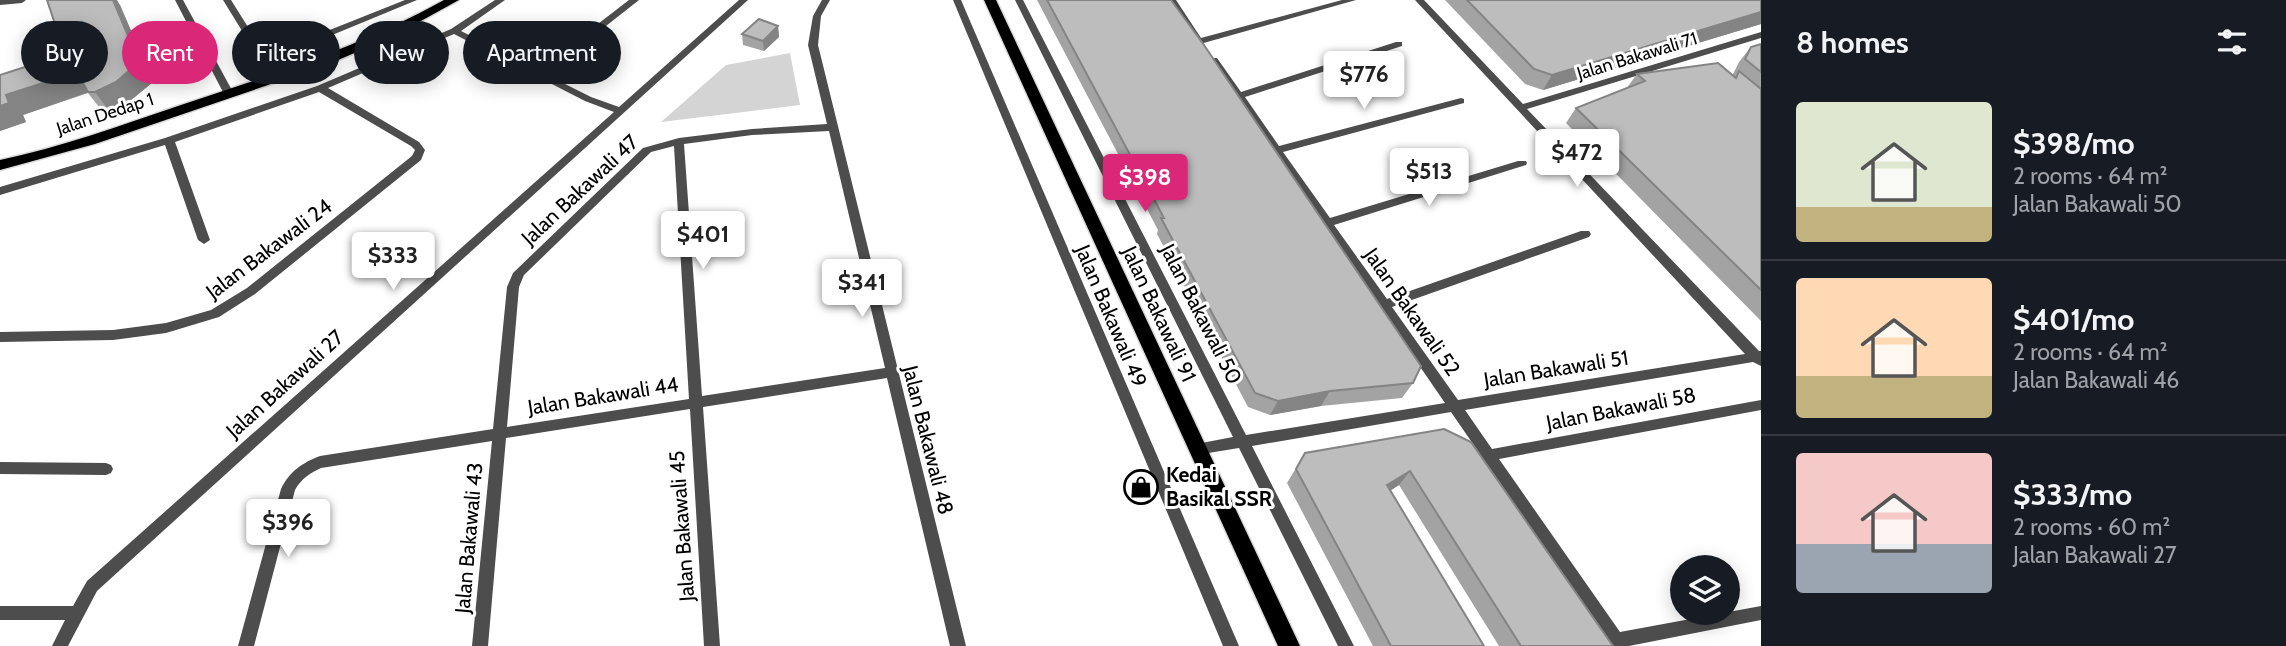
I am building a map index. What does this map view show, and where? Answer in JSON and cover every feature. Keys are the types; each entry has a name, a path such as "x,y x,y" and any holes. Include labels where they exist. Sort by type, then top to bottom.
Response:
{"main road":[{"name":"Jalan Dedap 1","path":"0,165 64,148 338,56 453,0"},
{"name":"Jalan Bakawali 91","path":"990,0 1289,646"}],"street":[{"path":"0,2 22,0"},
{"path":"179,0 229,94"},
{"path":"227,0 243,29 260,49 278,51 304,44 393,4 413,0"},
{"path":"0,191 169,140 320,88 454,31 501,0"},
{"path":"608,21 635,0"},
{"name":"Jalan Bakawali 48","path":"827,0 817,16 813,46 958,646"},
{"name":"Jalan Bakawali 49","path":"957,0 1231,646"},
{"name":"Jalan Bakawali 50","path":"1020,0 1346,646"},
{"name":"Jalan Bakawali 52","path":"1172,0 1619,643"},
{"path":"1200,41 1352,0"},
{"path":"1419,0 1760,358"},
{"name":"Jalan Bakawali 27","path":"60,646 92,586 738,1"},
{"path":"454,31 463,35"},
{"name":"Jalan Bakawali 71","path":"1522,107 1761,35"},
{"path":"1239,96 1399,44"},
{"path":"1699,54 1710,63"},
{"path":"560,84 588,99 620,110"},
{"name":"Jalan Bakawali 24","path":"0,337 113,335 166,328 215,314 251,291 417,158 420,150 415,144 320,88"},
{"path":"1276,150 1461,101"},
{"name":"Jalan Bakawali 47","path":"499,433 516,278 642,153 679,141 752,132 833,127"},
{"path":"169,140 204,240"},
{"name":"Jalan Bakawali 45","path":"679,141 694,403 712,646"},
{"path":"1327,223 1522,163"},
{"path":"1383,304 1585,234"},
{"name":"Jalan Bakawali 51","path":"1196,449 1760,358"},
{"name":"Jalan Bakawali 44","path":"246,646 288,489 300,472 320,462 891,372"},
{"name":"Jalan Bakawali 58","path":"1488,455 1761,405"},
{"name":"Jalan Bakawali 43","path":"480,646 499,433"},
{"path":"0,468 106,469"},
{"path":"1619,643 1761,612"},
{"path":"0,613 79,613"}],"shaded area":[{"path":"790,53 800,105 661,122 726,65"}],"building":[{"path":"47,0 113,0 122,21 122,77 95,92 88,92 84,84 108,84 108,21 54,21"},
{"path":"1047,0 1171,0 1421,366 1413,383 1330,391 1278,401 1255,393"},
{"path":"1467,0 1761,0 1761,12 1552,75 1534,69"},
{"path":"759,19 778,26 763,41 742,34"},
{"path":"1761,44 1761,72 1745,59 1751,47"},
{"path":"1718,63 1736,78 1739,71 1761,89 1761,290 1576,108 1645,81 1637,74"},
{"path":"21,68 21,84 40,84 6,95 9,103 0,106 0,75"},
{"path":"1444,429 1471,442 1613,646 1521,646 1410,471 1387,485 1484,646 1391,646 1296,469 1305,453"}],"place":[{"name":"Kedai Basikal SSR","path":"1141,487"}]}
